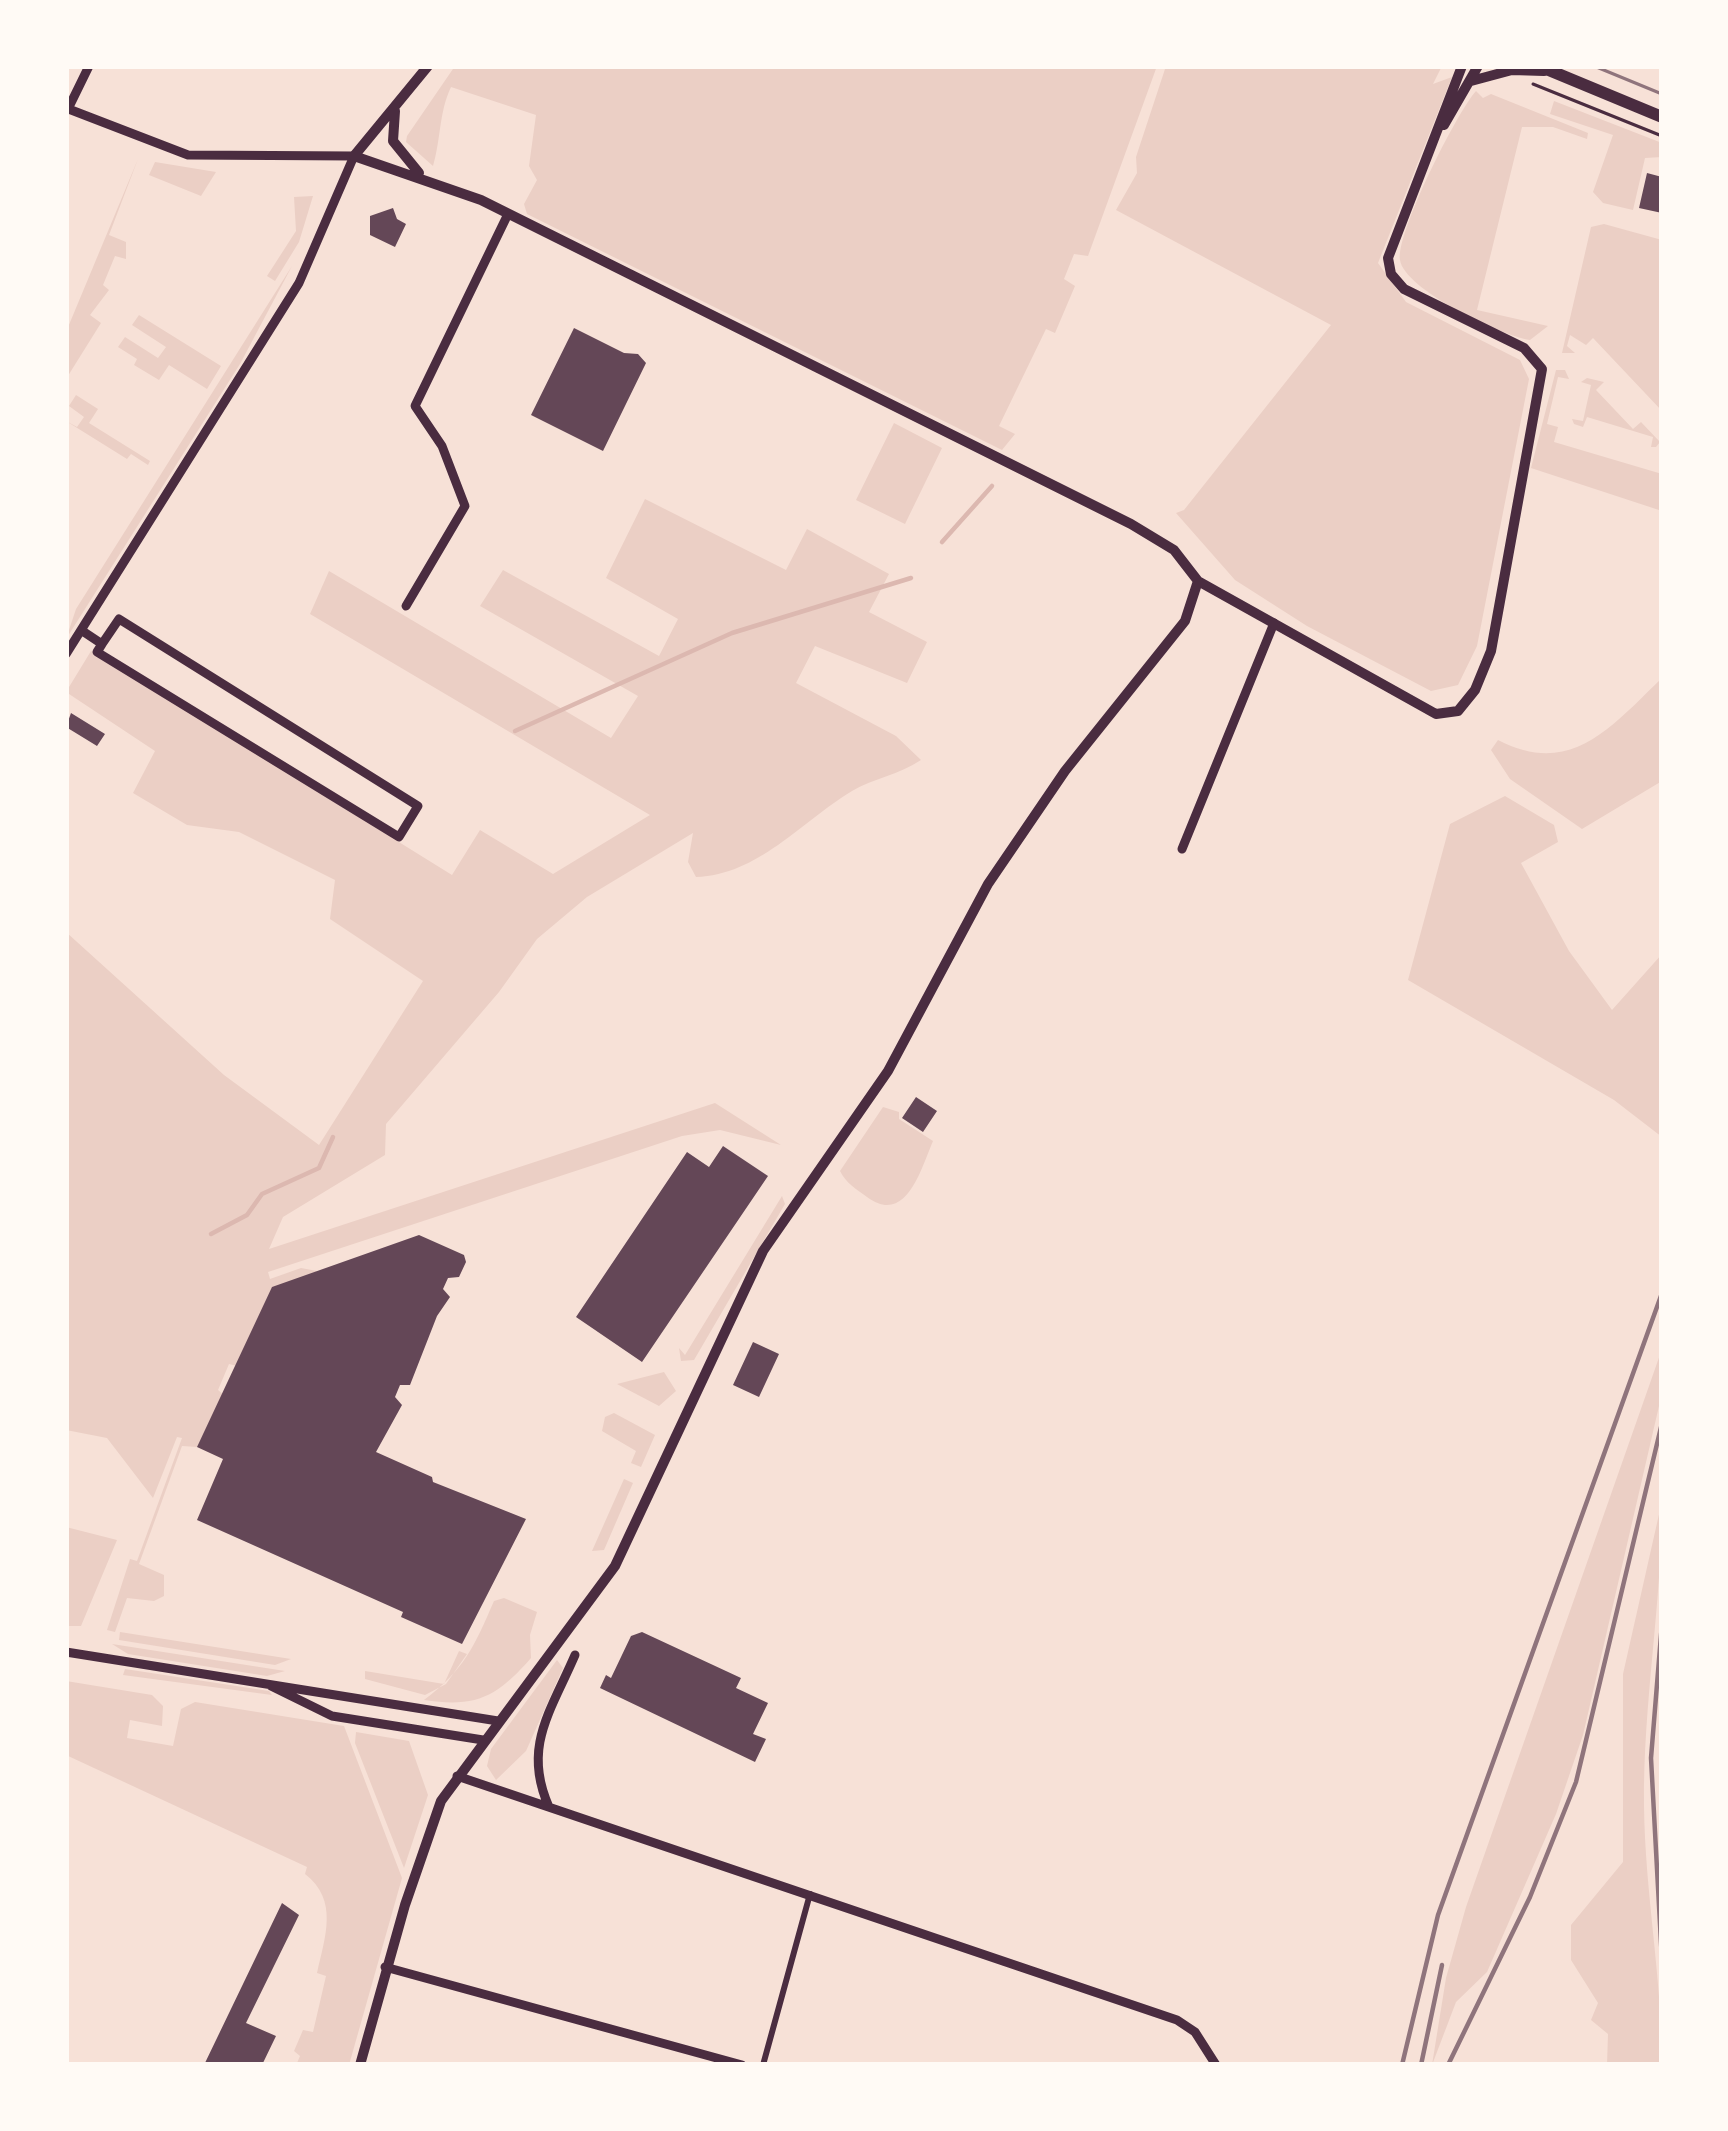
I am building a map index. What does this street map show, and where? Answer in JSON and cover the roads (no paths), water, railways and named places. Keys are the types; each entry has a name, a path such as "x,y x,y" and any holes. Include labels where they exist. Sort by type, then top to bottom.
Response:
{"main road":[{"path":"1543,68 1662,117"}],"street":[{"path":"89,66 67,108 188,154 354,156 421,175 1149,534 1190,564 1198,581 1195,605 1185,621 1065,771 988,884 888,1071 756,1263 615,1566 457,1776 432,1821 385,1967 360,2065"},
{"path":"66,654 299,284 354,156 428,66"},
{"path":"1198,581 1436,713 1450,714 1465,705 1487,662 1543,374 1530,352 1410,292 1391,274 1391,245 1462,66"},
{"path":"1439,133 1478,66"},
{"path":"1471,81 1543,68"},
{"path":"398,103 393,141 421,175"},
{"path":"406,606 465,506 442,446 415,406 508,214"},
{"path":"119,620 418,806 399,837 97,652 102,644 119,620"},
{"path":"1182,849 1274,623"},
{"path":"81,630 102,644"},
{"path":"66,1652 498,1720"},
{"path":"549,1807 537,1782 535,1754 575,1655"},
{"path":"266,1683 332,1716 483,1740"},
{"path":"457,1776 1178,2020 1195,2032 1216,2065"},
{"path":"763,2065 810,1894"},
{"path":"385,1967 742,2065"},
{"path":"1204,2065 1207,2050"}],"waterway":[{"path":"942,542 992,486"},
{"path":"515,731 732,633 911,578"},
{"path":"211,1234 247,1215 262,1194 319,1168 333,1137"}],"tram line":[{"path":"1594,66 1662,94"}],"railway":[{"path":"1402,2065 1438,1915 1662,1293"},
{"path":"1448,2065 1530,1897 1576,1782 1662,1423"},
{"path":"1662,1623 1651,1758 1662,1961"},
{"path":"1421,2065 1442,1965"}]}
